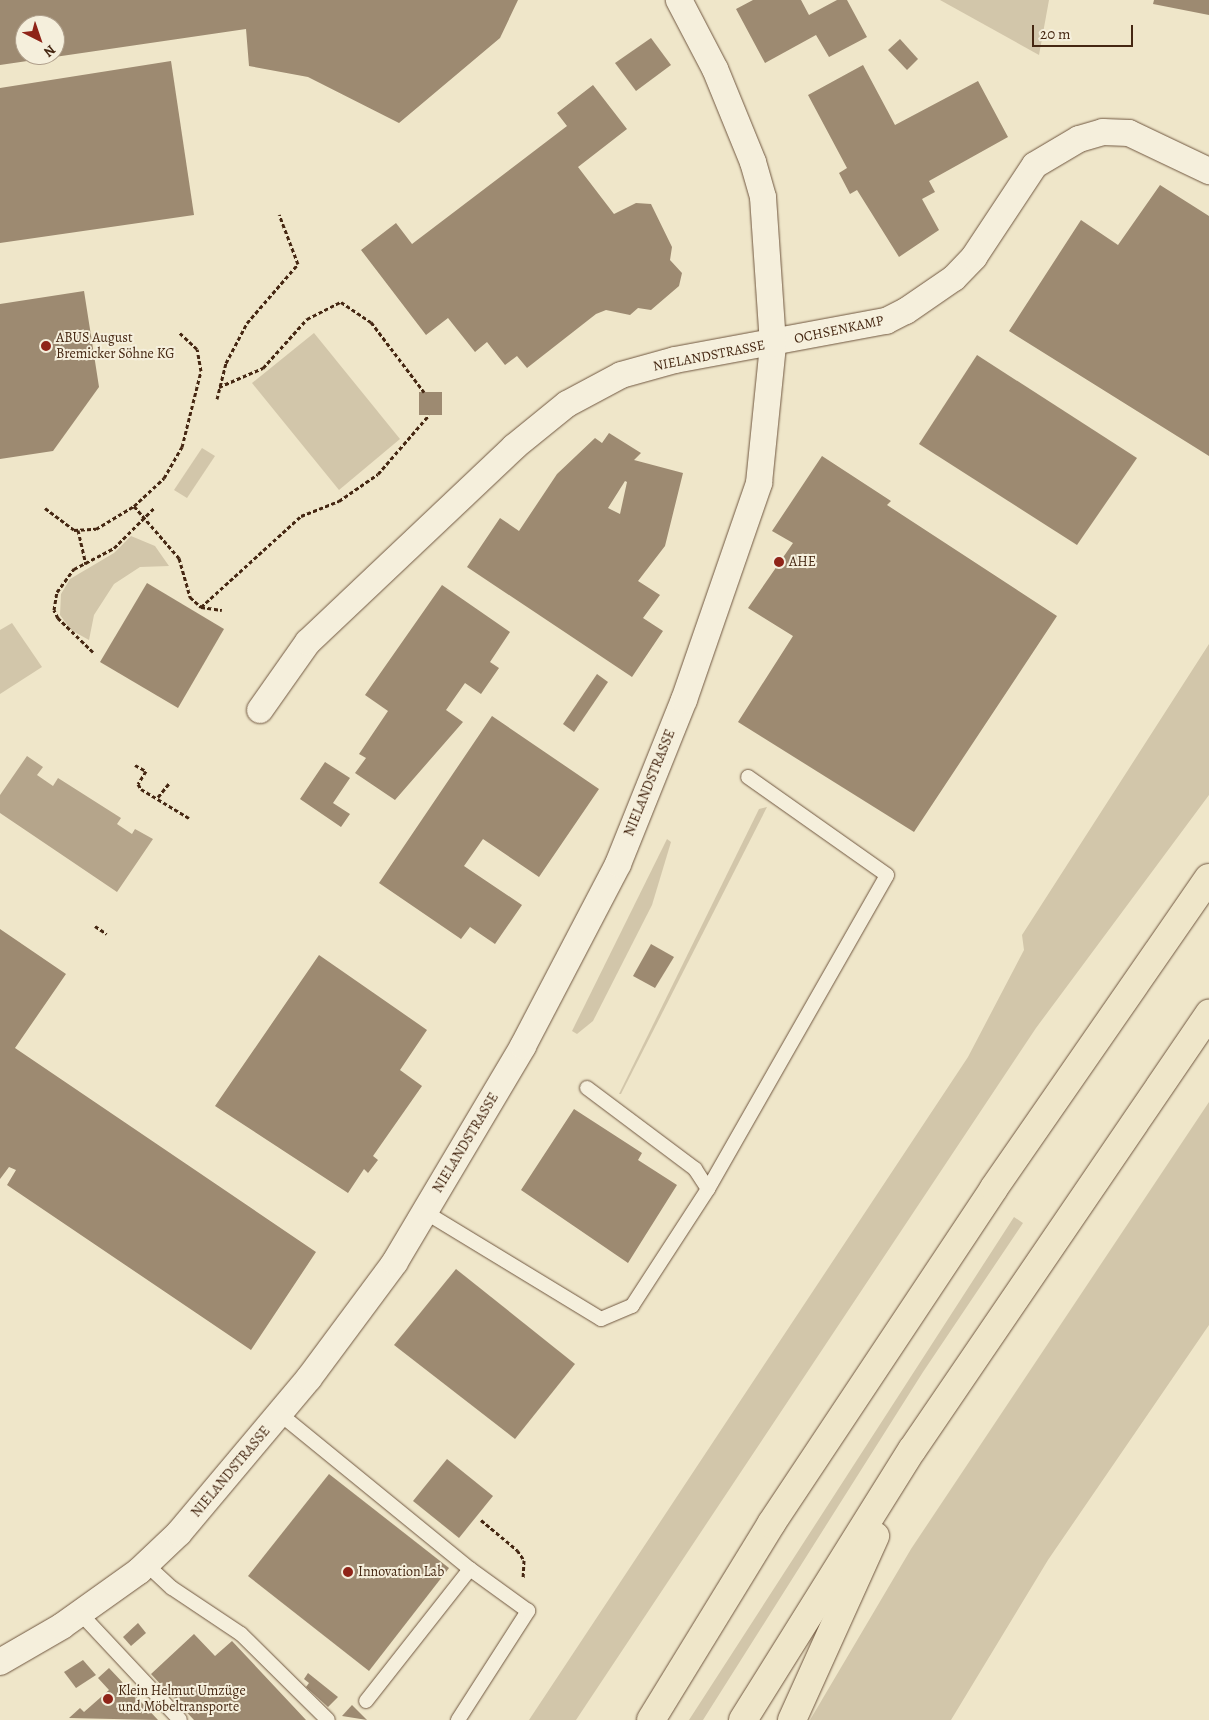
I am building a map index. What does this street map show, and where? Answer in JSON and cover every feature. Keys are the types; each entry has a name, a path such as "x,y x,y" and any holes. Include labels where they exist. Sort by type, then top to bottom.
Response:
{"highway":[{"path":"651,1720 771,1524 978,1212 1209,878"},
{"path":"743,1720 912,1450 1209,1014"},
{"path":"792,1720 912,1450"}],"street":[{"name":"OCHSENKAMP","path":"679,0 715,69 753,162 763,196 773,344 886,321 929,296 974,256 1036,165 1079,139 1103,132 1129,133 1209,171"},
{"name":"NIELANDSTRASSE","path":"0,1662 80,1613 146,1564 179,1533 280,1414 395,1262 523,1046 618,864 684,700 759,483 773,344 675,360 621,375 567,404 514,447 308,642 260,710"}],"lane":[{"path":"425,1212 601,1319 632,1306 708,1189 887,875 748,778"},
{"path":"587,1088 695,1170 708,1189"},
{"path":"280,1414 470,1568 528,1611 458,1720"},
{"path":"146,1564 172,1588 241,1634 328,1720"},
{"path":"366,1701 470,1568"},
{"path":"80,1613 180,1720"}],"path":[{"path":"216,400 218,387 247,323 296,269 299,256 279,214"},
{"path":"218,387 263,368 307,319 341,302 371,322 424,392"},
{"path":"46,508 78,530 96,529 134,506 176,461 190,422 199,355 179,332"},
{"path":"201,607 301,516 339,501 378,474 429,415"},
{"path":"134,506 144,520 179,558 190,597 201,607 222,610"},
{"path":"93,652 69,633 54,610 61,584 86,564 114,548 154,508"},
{"path":"78,530 86,564"},
{"path":"135,765 146,772 138,784 141,789 158,797 189,818"},
{"path":"158,797 170,782"},
{"path":"95,926 107,934"},
{"path":"481,1520 524,1560 516,1602"}],"shaded area":[{"path":"940,0 1049,0 1039,55"},
{"path":"314,333 400,439 339,490 252,383"},
{"path":"202,448 215,456 187,498 174,490"},
{"path":"131,536 155,546 169,566 140,567 114,584 94,615 89,640 71,630 60,615 61,594 70,579 114,553"},
{"path":"12,623 42,667 0,694 0,630"},
{"path":"1209,644 1209,795 1036,1028 576,1720 529,1720 968,1057 1024,950 1022,935"},
{"path":"27,756 43,767 37,775 53,786 58,778 121,818 117,824 132,834 135,829 153,839 117,892 0,813 0,795"},
{"path":"767,807 621,1094 619,1094 759,809"},
{"path":"667,839 671,842 652,905 593,1021 577,1034 572,1031"},
{"path":"1209,1102 1209,1325 1048,1560 951,1720 810,1720 911,1549"},
{"path":"1014,1217 1023,1223 923,1372 703,1720 689,1720"}],"building":[{"path":"0,0 518,0 500,38 399,123 308,77 249,66 246,29 65,55 65,15 15,15 15,63 0,65"},
{"path":"753,0 801,0 809,15 837,0 847,0 867,37 829,57 816,35 765,63 736,9"},
{"path":"1154,0 1209,0 1209,15 1153,4"},
{"path":"651,38 671,65 636,91 615,63"},
{"path":"900,39 918,59 907,70 888,50"},
{"path":"171,61 194,215 0,243 0,88"},
{"path":"863,65 895,125 978,81 1008,137 929,181 935,192 922,199 939,230 899,257 857,190 850,194 839,173 847,168 808,95"},
{"path":"593,85 627,129 578,167 614,214 636,203 651,204 672,247 670,260 682,273 679,286 651,310 638,308 630,315 606,310 596,314 527,368 517,356 505,365 487,342 475,352 448,318 426,335 361,250 396,223 412,244 567,126 557,113"},
{"path":"1160,185 1209,216 1209,456 1009,331 1081,220 1118,245"},
{"name":"ABUS August Bremicker Söhne KG","path":"84,291 99,387 53,451 0,459 0,304"},
{"path":"977,355 1137,458 1077,545 919,444"},
{"path":"419,392 442,392 442,415 419,415"},
{"path":"609,433 641,453 634,460 683,473 665,546 638,581 660,595 643,618 663,631 632,677 467,567 500,518 519,531 557,474 595,438 602,443","holes":["625,481 627,482 620,514 608,508"]},
{"path":"822,456 891,501 887,505 1057,616 914,832 738,722 793,636 748,608 793,543 772,531"},
{"path":"147,583 224,629 178,708 100,662"},
{"path":"442,585 510,632 490,662 499,668 481,694 465,683 446,710 463,722 395,800 355,773 366,758 359,754 388,711 365,695"},
{"path":"597,674 608,682 574,732 563,724"},
{"path":"492,716 599,789 539,877 483,839 464,866 522,905 495,944 470,927 461,939 379,883"},
{"path":"325,762 350,778 333,803 350,814 341,827 300,799"},
{"path":"0,929 66,974 15,1048 316,1252 251,1350 7,1185 16,1170 9,1167 0,1179"},
{"path":"651,944 674,957 655,988 633,976"},
{"path":"319,955 427,1030 400,1070 422,1086 373,1156 378,1160 368,1173 364,1169 348,1193 215,1106"},
{"path":"574,1109 642,1153 638,1160 677,1185 628,1263 521,1190"},
{"path":"456,1269 575,1364 515,1439 394,1345"},
{"path":"447,1459 493,1496 459,1538 413,1501"},
{"name":"Innovation Lab","path":"329,1474 449,1568 369,1671 248,1576"},
{"path":"138,1623 146,1633 131,1646 123,1637"},
{"path":"194,1634 215,1656 232,1641 306,1720 194,1720 151,1674"},
{"path":"83,1660 96,1675 76,1688 64,1672"},
{"path":"109,1668 158,1720 69,1718 80,1708 84,1712 109,1690 98,1678"},
{"path":"308,1673 338,1697 328,1707 306,1687 309,1683 304,1679"},
{"path":"352,1705 367,1720 342,1716"}],"place":[{"name":"ABUS August Bremicker Söhne KG","path":"46,346"},
{"name":"AHE","path":"779,562"},
{"name":"Innovation Lab","path":"348,1572"},
{"name":"Klein Helmut Umzüge und Möbeltransporte","path":"108,1699"}]}
